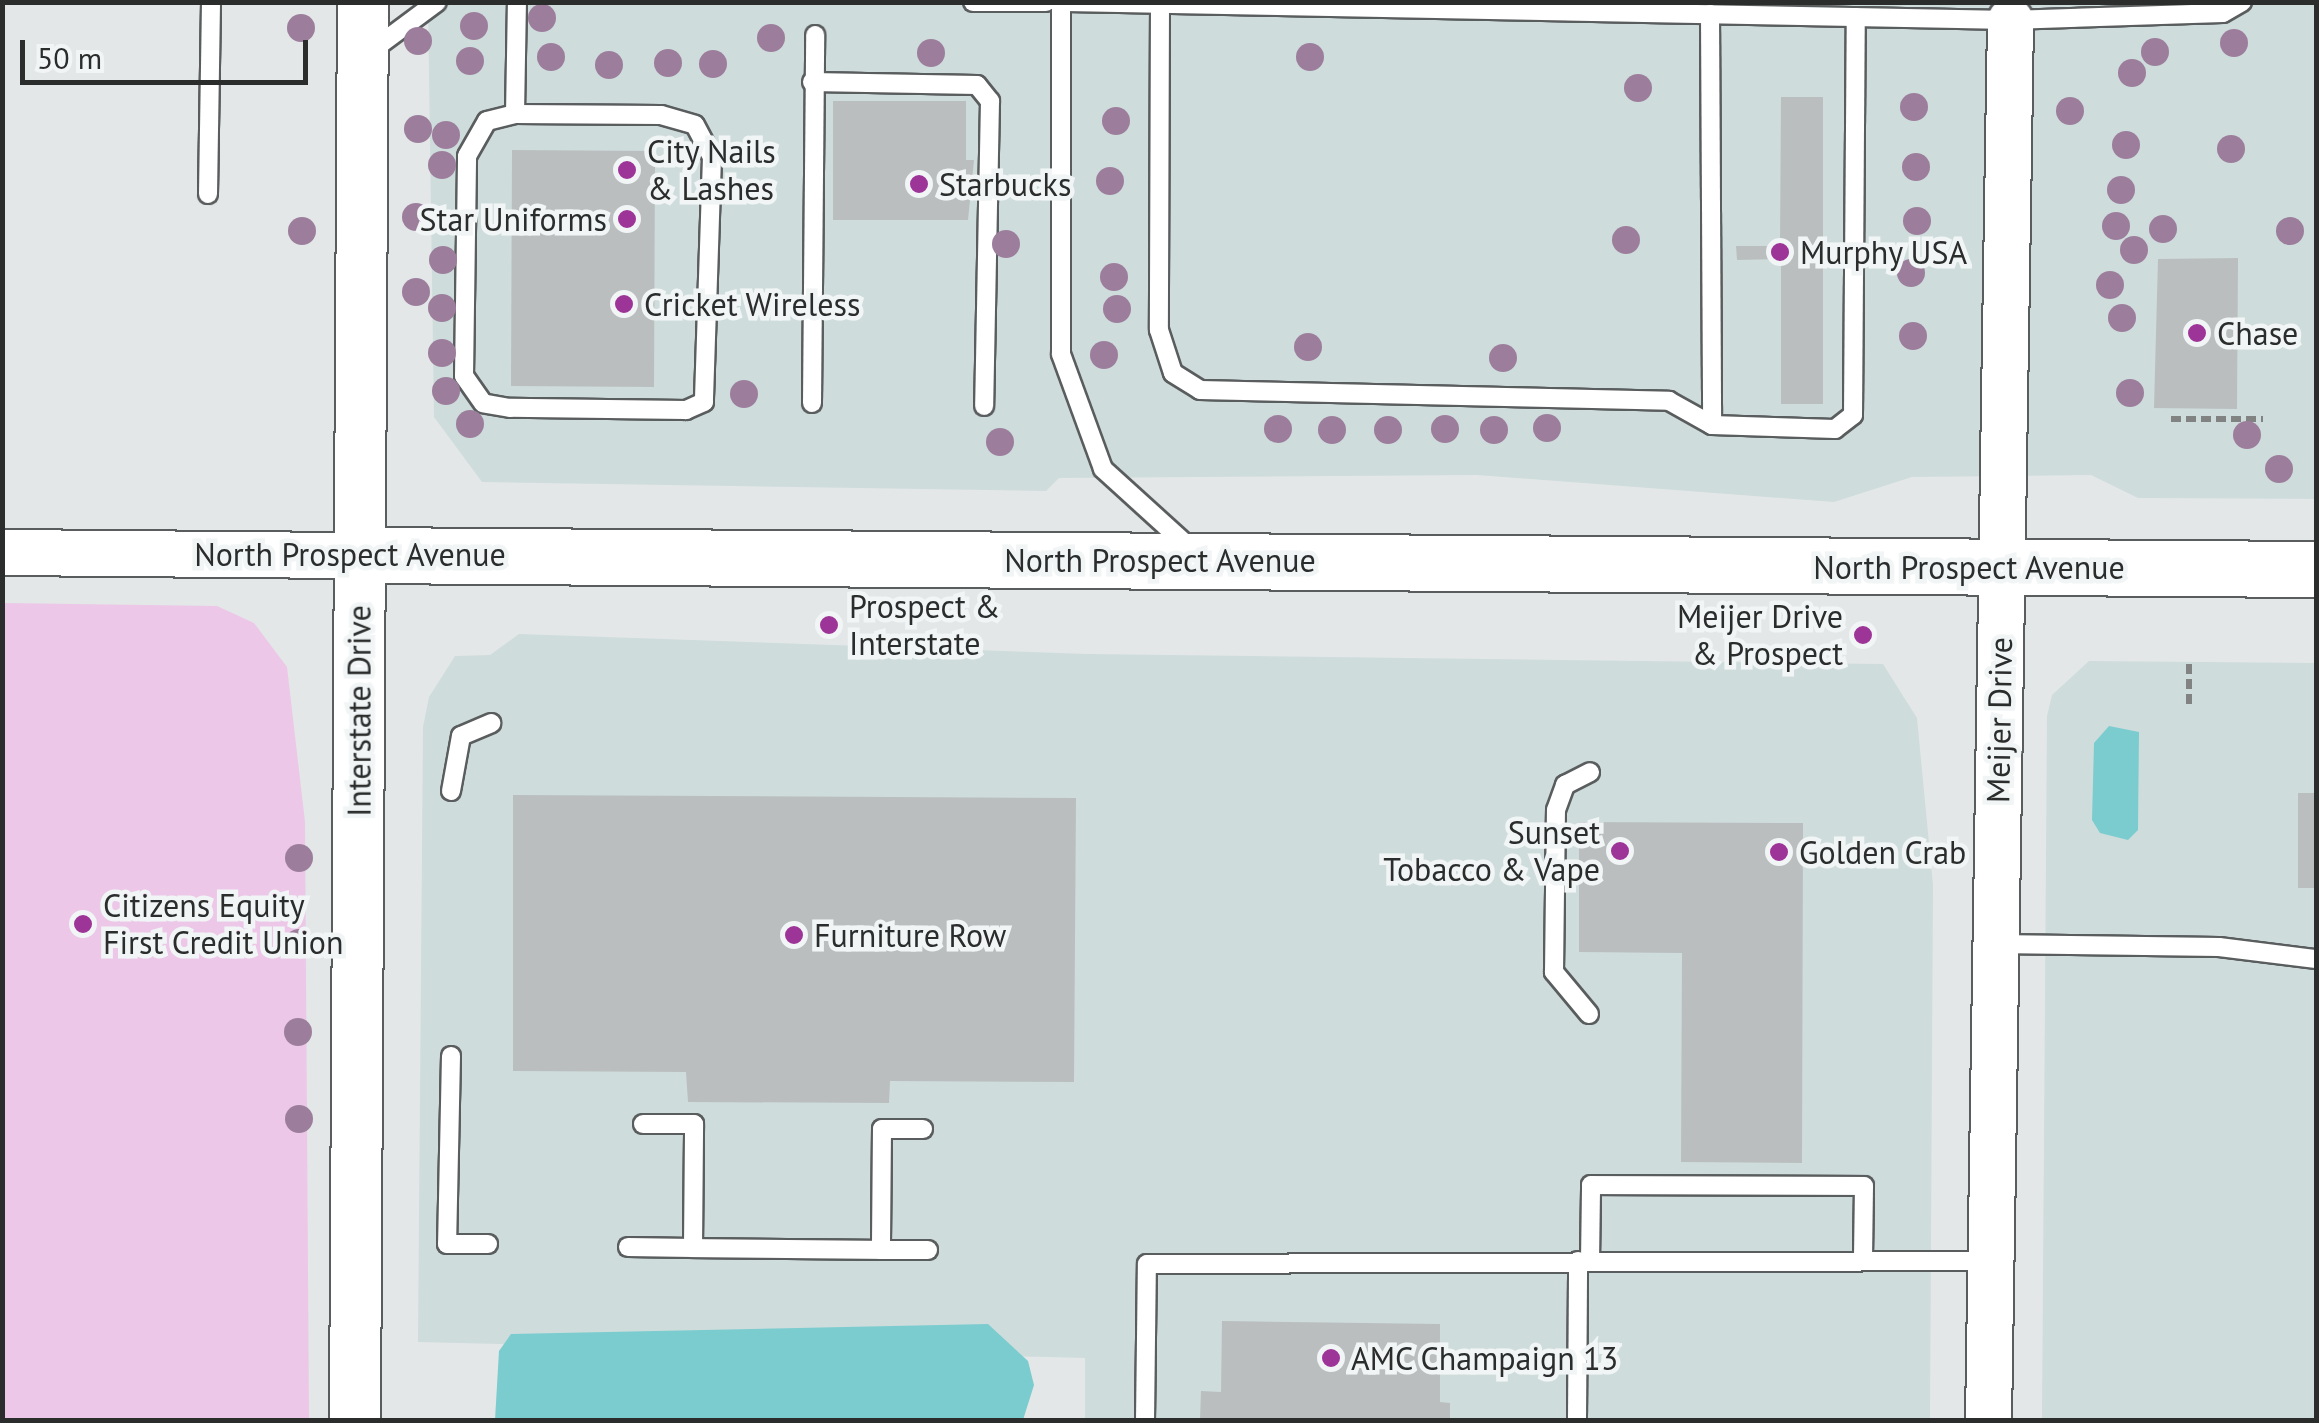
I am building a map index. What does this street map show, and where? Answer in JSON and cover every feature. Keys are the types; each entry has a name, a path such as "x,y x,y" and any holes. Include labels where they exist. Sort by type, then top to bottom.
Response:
{"main road":[{"name":"Interstate Drive","path":"354,1420 363,2"},
{"name":"North Prospect Avenue","path":"360,555 2316,569"}],"street":[{"name":"Meijer Drive","path":"1988,1420 2010,20"},
{"name":"North Prospect Avenue","path":"2,552 360,555"}],"lane":[{"path":"208,194 211,2"},
{"path":"363,57 436,2"},
{"path":"516,114 517,2"},
{"path":"973,2 1046,2"},
{"path":"1205,560 1103,469 1060,354 1063,2 2010,20 2222,14 2242,2"},
{"path":"1160,4 1158,330 1172,372 1200,390 1669,401 1712,425 1835,429 1853,415 1856,17"},
{"path":"1710,14 1712,425"},
{"path":"812,403 815,35"},
{"path":"812,82 976,85 990,100 984,406"},
{"path":"516,114 661,115 695,125 712,157 704,402 686,410 510,408 483,402 464,376 467,156 486,121 516,114"},
{"path":"451,791 460,736 492,723"},
{"path":"1590,772 1565,785 1556,810 1554,972 1590,1014"},
{"path":"1995,944 2219,946 2316,959"},
{"path":"450,1056 446,1244 488,1244"},
{"path":"643,1124 694,1124 693,1248"},
{"path":"881,1250 882,1129 923,1129"},
{"path":"1577,1420 1591,1185 1864,1186 1863,1261"},
{"path":"628,1247 928,1250"},
{"path":"1145,1420 1147,1264 1988,1261"}],"path":[{"path":"2172,419 2263,420"},
{"path":"2189,658 2189,704"}],"shaded area":[{"path":"428,3 2316,3 2316,499 2138,498 2091,475 1912,477 1834,502 1477,475 1059,478 1046,491 482,482 434,417"},
{"path":"3,603 217,606 254,623 287,667 305,822 309,1420 3,1420"},
{"path":"519,634 1088,654 1883,664 1917,718 1933,885 1930,1420 1085,1420 1085,1358 418,1342 423,727 429,697 455,656 490,655"},
{"path":"2089,661 2316,663 2316,1420 2042,1420 2047,716 2052,695"}],"water":[{"path":"2109,726 2139,732 2138,830 2128,840 2100,833 2092,820 2094,743"},
{"path":"988,1324 1028,1361 1034,1385 1023,1420 495,1420 499,1351 511,1334"}],"building":[{"name":"Murphy USA","path":"1781,97 1823,97 1823,404 1781,404 1781,259 1737,260 1736,246 1780,246"},
{"path":"833,101 966,101 966,160 974,160 968,220 833,220"},
{"path":"512,150 655,151 654,387 511,386"},
{"name":"Chase","path":"2238,258 2237,409 2154,408 2158,259"},
{"path":"2298,793 2316,793 2316,888 2298,888"},
{"name":"Furniture Row","path":"513,795 1076,798 1074,1082 890,1081 889,1103 688,1102 686,1072 513,1071"},
{"path":"1579,822 1803,823 1802,1163 1681,1162 1682,953 1579,952"},
{"name":"AMC Champaign 13","path":"1222,1321 1440,1324 1440,1402 1450,1403 1450,1420 1200,1420 1201,1391 1221,1392"}],"place":[{"name":"City Nails & Lashes","path":"627,170"},
{"name":"Starbucks","path":"919,184"},
{"name":"Star Uniforms","path":"627,219"},
{"name":"Murphy USA","path":"1780,252"},
{"name":"Cricket Wireless","path":"624,304"},
{"name":"Chase","path":"2197,333"},
{"name":"Prospect & Interstate","path":"829,625"},
{"name":"Meijer Drive & Prospect","path":"1863,635"},
{"name":"Sunset Tobacco & Vape","path":"1620,851"},
{"name":"Golden Crab","path":"1779,852"},
{"name":"Citizens Equity First Credit Union","path":"83,924"},
{"name":"Furniture Row","path":"794,935"},
{"name":"AMC Champaign 13","path":"1331,1358"}]}
